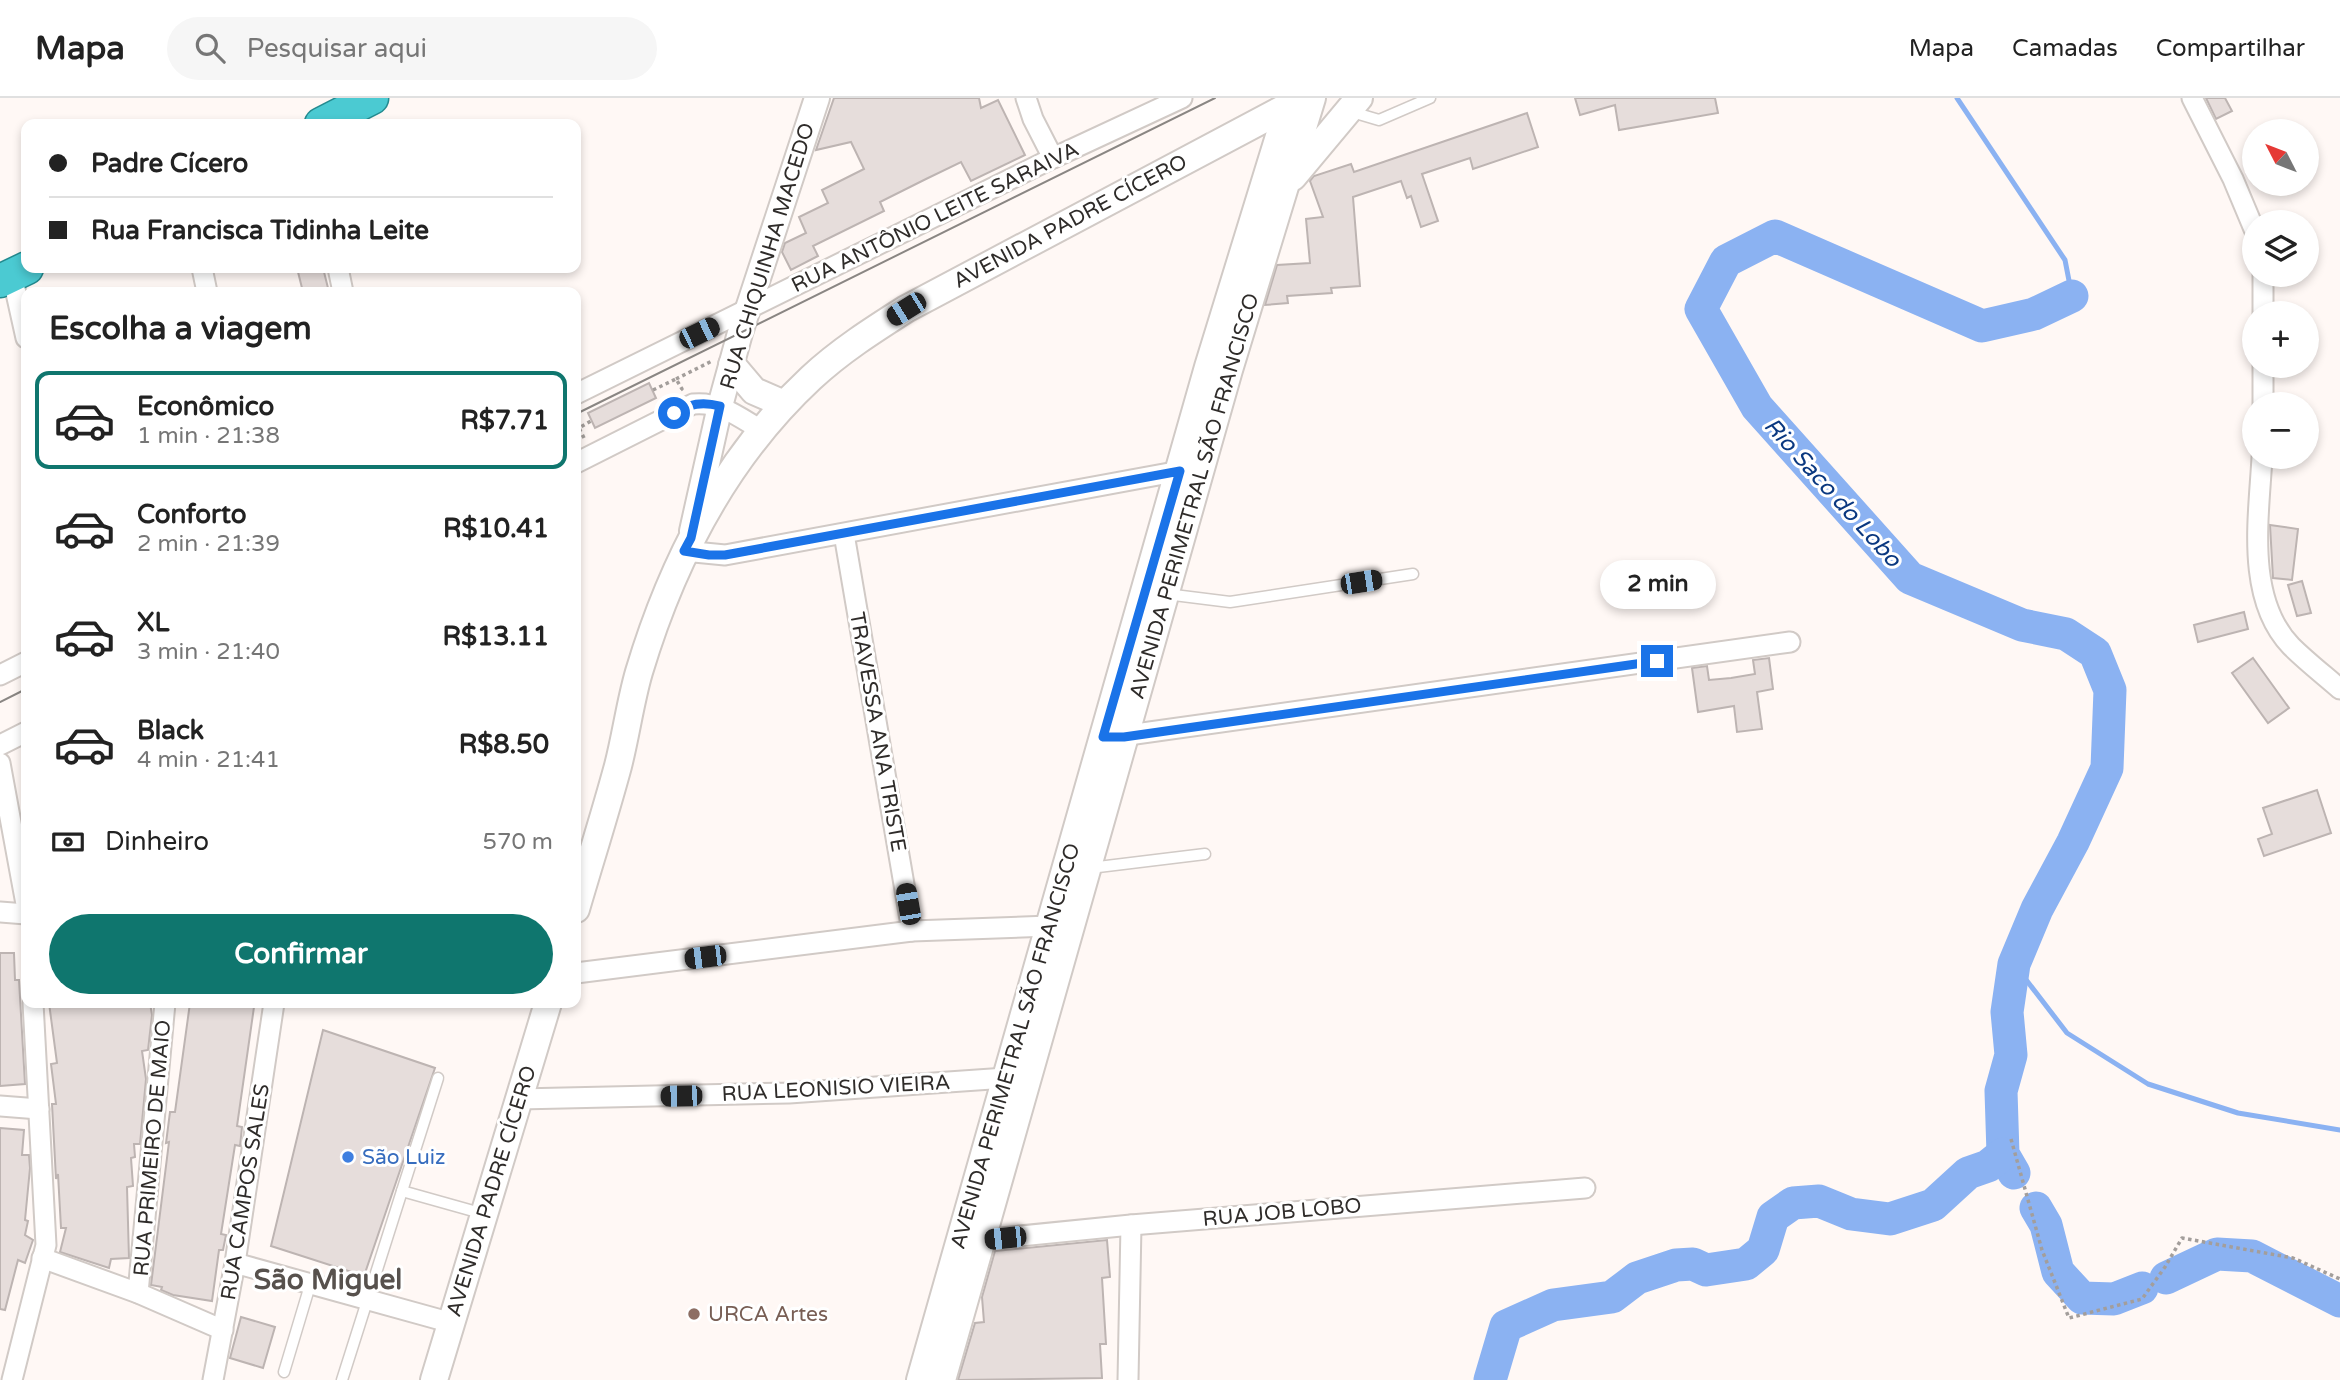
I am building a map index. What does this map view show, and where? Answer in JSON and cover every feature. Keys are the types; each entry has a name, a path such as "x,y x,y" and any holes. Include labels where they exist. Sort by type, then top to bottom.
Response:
{"highway":[{"path":"331,119 372,98"}],"main road":[{"name":"AVENIDA PERIMETRAL SÃO FRANCISCO","path":"920,1380 1086,869 1113,737 1180,471 1285,186 1301,101"},
{"name":"AVENIDA PERIMETRAL SÃO FRANCISCO","path":"942,1380 980,1240 1050,926 1113,737 1165,593 1219,369 1301,101"},
{"name":"AVENIDA PADRE CÍCERO","path":"581,892 618,765 638,675 658,614 687,545 729,475 761,430 784,404 852,344 906,309 1301,101"},
{"path":"1285,186 1353,104"},
{"path":"732,365 754,391 784,404"},
{"name":"AVENIDA PADRE CÍCERO","path":"434,1380 546,1008"}],"street":[{"name":"RUA CHIQUINHA MACEDO","path":"687,545 720,406 748,309 817,98"},
{"path":"1026,98 1053,158"},
{"name":"RUA ANTÔNIO LEITE SARAIVA","path":"581,392 1053,158 1182,98"},
{"path":"2192,98 2246,210"},
{"path":"13,275 21,314"},
{"path":"581,460 693,404 706,402 720,406 761,430"},
{"path":"2261,469 2258,537 2262,585 2272,617 2289,645 2340,689"},
{"path":"687,545 709,555 725,555 1180,471"},
{"name":"TRAVESSA ANA TRISTE","path":"844,534 912,931"},
{"path":"1113,737 1790,642"},
{"path":"0,675 21,664"},
{"path":"0,745 21,734"},
{"path":"0,763 21,877"},
{"path":"0,912 21,914"},
{"path":"581,972 912,931 1050,926"},
{"path":"12,1380 46,1245 33,1008"},
{"name":"RUA PRIMEIRO DE MAIO","path":"138,1293 165,1008"},
{"name":"RUA CAMPOS SALES","path":"213,1380 235,1263 273,1008"},
{"name":"RUA LEONISIO VIEIRA","path":"519,1099 789,1093 1016,1079"},
{"path":"0,1106 39,1109"},
{"name":"RUA JOB LOBO","path":"980,1240 1585,1188"},
{"path":"1128,1380 1130,1225"},
{"path":"43,1258 138,1293 223,1330"},
{"path":"235,1263 452,1322"}],"lane":[{"path":"1353,104 1379,120 1430,98"},
{"path":"1165,593 1230,602 1413,574"},
{"path":"1086,869 1205,854"},
{"path":"342,1380 438,1078"},
{"path":"402,1191 484,1214"},
{"path":"284,1372 311,1282"}],"path":[{"path":"653,390 693,370"},
{"path":"676,379 682,389"},
{"path":"581,427 591,421"},
{"path":"2011,1139 2042,1250 2069,1318 2142,1298 2182,1238 2293,1258 2340,1279"}],"building":[{"path":"834,98 979,98 981,108 998,100 1025,155 971,181 961,162 926,179 880,202 884,211 813,246 818,256 791,270 782,252 785,243 806,233 799,217 828,203 822,190 864,169 851,142 816,150"},
{"path":"1575,98 1715,98 1718,113 1619,130 1615,105 1580,115"},
{"path":"2206,98 2225,98 2232,111 2216,119"},
{"path":"1527,113 1538,147 1473,169 1470,158 1422,174 1438,221 1421,227 1411,196 1407,198 1401,181 1353,197 1360,286 1331,288 1332,293 1287,296 1288,303 1265,305 1277,265 1310,263 1306,219 1323,217 1310,181 1314,176 1351,164 1354,172"},
{"path":"298,273 324,273 328,287 302,287"},
{"path":"649,383 656,398 595,428 588,413"},
{"path":"2270,525 2298,529 2292,580 2273,578"},
{"path":"2302,581 2311,613 2297,616 2288,585"},
{"path":"2244,612 2248,629 2198,642 2194,625"},
{"path":"1769,658 1773,689 1757,692 1762,729 1737,732 1734,706 1698,712 1692,668 1707,666 1709,680 1731,678 1755,674 1753,660"},
{"path":"2253,658 2289,708 2268,723 2232,673"},
{"path":"2317,790 2331,833 2264,856 2258,839 2272,834 2263,808"},
{"path":"0,953 14,953 15,980 19,980 25,1084 0,1086"},
{"path":"50,1008 151,1008 148,1050 142,1051 146,1079 140,1144 134,1144 135,1157 131,1158 133,1186 127,1187 129,1258 111,1259 109,1268 60,1252 66,1228 61,1228 58,1174 56,1179 52,1104 56,1104 51,1064 57,1063"},
{"path":"189,1008 254,1008 237,1126 242,1127 240,1146 235,1145 221,1234 226,1235 223,1250 219,1250 212,1301 173,1295 161,1290 162,1287 151,1285 169,1142 166,1143 170,1112 175,1112"},
{"name":"São Luiz","path":"323,1030 435,1068 364,1276 271,1246"},
{"path":"0,1128 24,1130 22,1155 29,1155 30,1168 25,1235 33,1240 25,1263 18,1260 5,1310 0,1309"},
{"path":"1107,1240 1110,1277 1102,1278 1106,1344 1100,1344 1102,1378 958,1380 975,1323 984,1322 982,1297 995,1251"},
{"path":"241,1317 275,1327 263,1368 230,1358"}],"waterway":[{"path":"1957,98 2065,260 2072,296"},
{"name":"Rio Saco do Lobo","path":"2014,1173 2003,1154 2001,1091 2011,1055 2007,1012 2014,964 2037,909 2073,842 2107,768 2110,690 2095,653 2066,634 2022,625 1910,578 1757,407 1701,309 1726,261 1775,236 1982,326 2034,314 2072,296"},
{"path":"2014,964 2067,1033 2148,1084 2238,1113 2340,1130"},
{"path":"1490,1380 1506,1326 1553,1305 1612,1297 1637,1278 1676,1265 1693,1264 1706,1270 1746,1264 1763,1250 1773,1217 1793,1203 1819,1201 1851,1214 1890,1219 1933,1205 1968,1173 1988,1166 2003,1154"},
{"name":"Rio Saco do Lobo","path":"2036,1208 2046,1225 2058,1272 2082,1298 2114,1299 2142,1288"},
{"name":"Rio Saco do Lobo","path":"2166,1278 2217,1254 2252,1256 2340,1301"}],"tram line":[{"path":"581,412 1215,98"},
{"path":"0,702 21,692"}],"place":[{"name":"São Luiz","path":"348,1157"},
{"name":"URCA Artes","path":"694,1314"}],"district":[{"name":"São Miguel","path":"328,1279"}],"route":[{"path":"674,413 693,404 706,402 720,406 691,538 684,551 709,555 725,555 844,534 1180,471 1103,737 1124,737 1657,661"}]}
